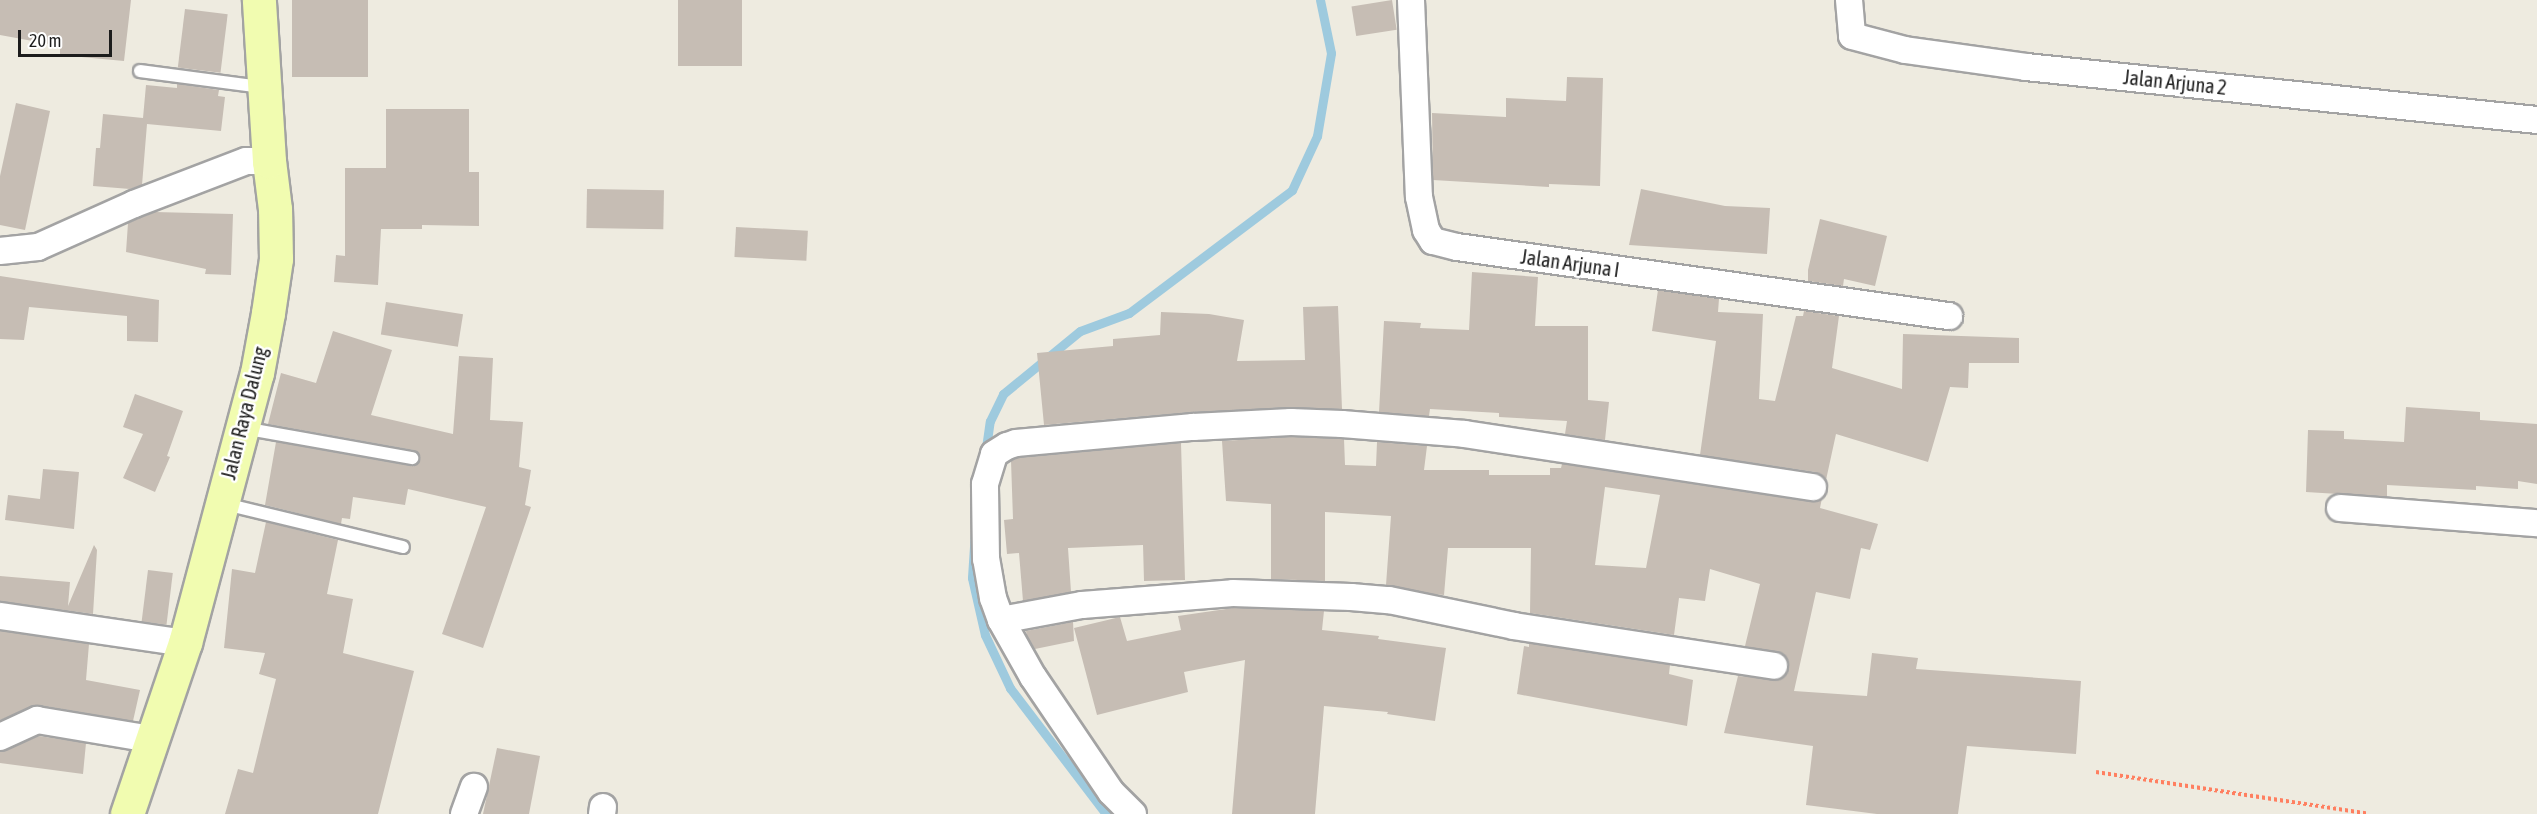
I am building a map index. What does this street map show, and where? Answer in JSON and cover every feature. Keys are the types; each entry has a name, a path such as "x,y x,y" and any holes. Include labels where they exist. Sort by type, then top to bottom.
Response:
{"main road":[{"name":"Jalan Raya Dalung","path":"127,814 185,644 257,373 276,259 275,209 269,161 259,0"}],"street":[{"name":"Jalan Arjuna I","path":"1411,0 1419,197 1426,230 1433,241 1457,247 1949,315"},
{"name":"Jalan Arjuna 2","path":"1849,0 1852,36 1905,50 2026,67 2537,120"},
{"path":"0,251 38,247 134,204 246,161 269,161"},
{"path":"1133,814 1112,792 1061,720 1001,620 993,598 986,559 986,484 994,454 1016,443 1253,424 1342,424 1465,434 1813,487"},
{"path":"2340,508 2537,523"},
{"path":"1001,620 1082,605 1233,593 1351,597 1389,600 1514,626 1774,666"},
{"path":"0,616 185,644"},
{"path":"0,737 37,720 151,739"},
{"path":"464,814 474,788"}],"lane":[{"path":"140,71 266,87"},
{"path":"242,428 412,458"},
{"path":"221,503 403,547"}],"path":[{"path":"2096,772 2369,814"}],"building":[{"path":"0,0 131,0 124,61 60,55 60,46 0,35"},
{"path":"292,0 368,0 368,77 292,77"},
{"path":"678,0 742,0 742,66 678,66"},
{"path":"1392,0 1397,30 1356,36 1352,6"},
{"path":"185,9 228,14 220,73 178,68"},
{"path":"1567,77 1603,78 1600,186 1549,184 1549,187 1433,180 1432,113 1506,117 1506,98 1566,101"},
{"path":"177,84 219,90 218,96 225,97 221,131 147,124 142,185 130,189 93,186 96,148 100,148 103,114 143,118 146,85 177,88"},
{"path":"16,103 50,111 25,230 0,225 0,176"},
{"path":"386,109 469,109 469,172 479,172 479,226 422,225 422,229 381,229 378,285 334,282 336,255 345,256 345,168 386,168"},
{"path":"587,189 664,190 663,229 586,228"},
{"path":"1641,189 1725,206 1770,208 1767,254 1629,245"},
{"path":"155,212 233,214 231,275 205,274 206,269 126,252 128,223"},
{"path":"1820,219 1887,236 1875,286 1844,279 1843,286 1808,281 1808,270"},
{"path":"736,227 808,231 806,261 734,257"},
{"path":"1472,272 1538,277 1535,326 1588,326 1588,400 1609,402 1605,440 1565,434 1567,421 1499,417 1499,413 1430,409 1429,416 1379,412 1384,321 1421,323 1420,328 1469,330"},
{"path":"0,276 159,300 158,342 127,341 127,316 29,307 24,340 0,339"},
{"path":"1658,290 1719,299 1718,312 1763,314 1759,399 1775,401 1796,316 1803,316 1804,311 1839,316 1832,368 1902,389 1903,334 2019,338 2019,363 1969,363 1968,388 1950,387 1928,462 1836,434 1826,480 1815,472 1700,455 1716,341 1652,331"},
{"path":"386,302 463,314 458,347 381,335"},
{"path":"1338,306 1342,409 1290,407 1192,412 1044,425 1037,353 1113,346 1113,339 1160,335 1161,312 1209,314 1244,320 1237,361 1305,360 1303,307"},
{"path":"333,331 392,350 371,415 453,434 459,356 493,358 490,420 523,422 519,467 531,470 525,505 531,507 483,648 442,634 486,507 408,489 405,505 353,497 350,519 342,518 341,524 265,505 276,442 411,466 420,460 419,455 413,450 268,424 281,373 316,383"},
{"path":"135,394 183,411 167,456 170,457 155,492 123,478 143,434 123,427"},
{"path":"2406,407 2480,412 2480,420 2537,424 2537,484 2518,481 2518,489 2476,486 2476,490 2387,485 2387,497 2306,492 2308,430 2344,431 2344,439 2404,442"},
{"path":"1291,437 1344,439 1345,465 1376,466 1377,442 1427,446 1424,470 1489,470 1489,475 1550,475 1550,468 1561,468 1562,464 1811,502 1822,498 1820,508 1878,524 1870,550 1861,548 1850,599 1816,592 1794,691 1867,696 1872,653 1918,658 1916,669 2081,681 2076,754 1967,746 1958,814 1877,814 1806,805 1813,746 1724,733 1738,676 1779,680 1789,669 1788,660 1783,654 1745,646 1760,584 1710,569 1705,601 1679,598 1674,635 1530,613 1531,548 1448,548 1444,595 1433,594 1386,585 1391,516 1325,512 1325,581 1271,579 1271,504 1226,501 1222,441","holes":["1605,487 1660,495 1646,568 1595,565"]},
{"path":"1181,443 1185,580 1144,581 1143,545 1068,548 1071,592 1023,601 1019,553 1007,554 1004,520 1013,519 1011,461 1018,458"},
{"path":"43,469 79,472 74,529 5,520 8,495 40,499"},
{"path":"266,522 338,540 327,594 353,599 343,653 414,671 378,814 225,814 238,769 253,773 276,679 259,674 265,653 224,648 232,569 255,573"},
{"path":"94,545 97,550 93,614 0,601 0,576 70,582 68,606"},
{"path":"148,570 173,573 166,625 142,622"},
{"path":"1233,608 1324,611 1322,630 1379,636 1378,639 1446,648 1435,721 1387,714 1388,712 1324,706 1315,814 1232,814 1245,660 1184,672 1188,692 1097,715 1074,628 1120,617 1127,641 1181,630 1178,616"},
{"path":"1073,622 1074,641 1035,649 1027,636 1026,631"},
{"path":"0,631 89,644 86,680 140,690 133,721 39,705 0,720"},
{"path":"1529,643 1670,665 1669,674 1693,680 1687,726 1517,694 1524,646 1529,647"},
{"path":"39,736 86,743 83,774 0,763 0,752"},
{"path":"497,748 540,756 529,814 483,814"}],"waterway":[{"path":"985,455 990,421 1003,394 1080,331 1129,313 1292,190 1317,136 1331,53 1320,0"},
{"path":"975,531 972,578 985,635 1010,688 1106,814"}]}
